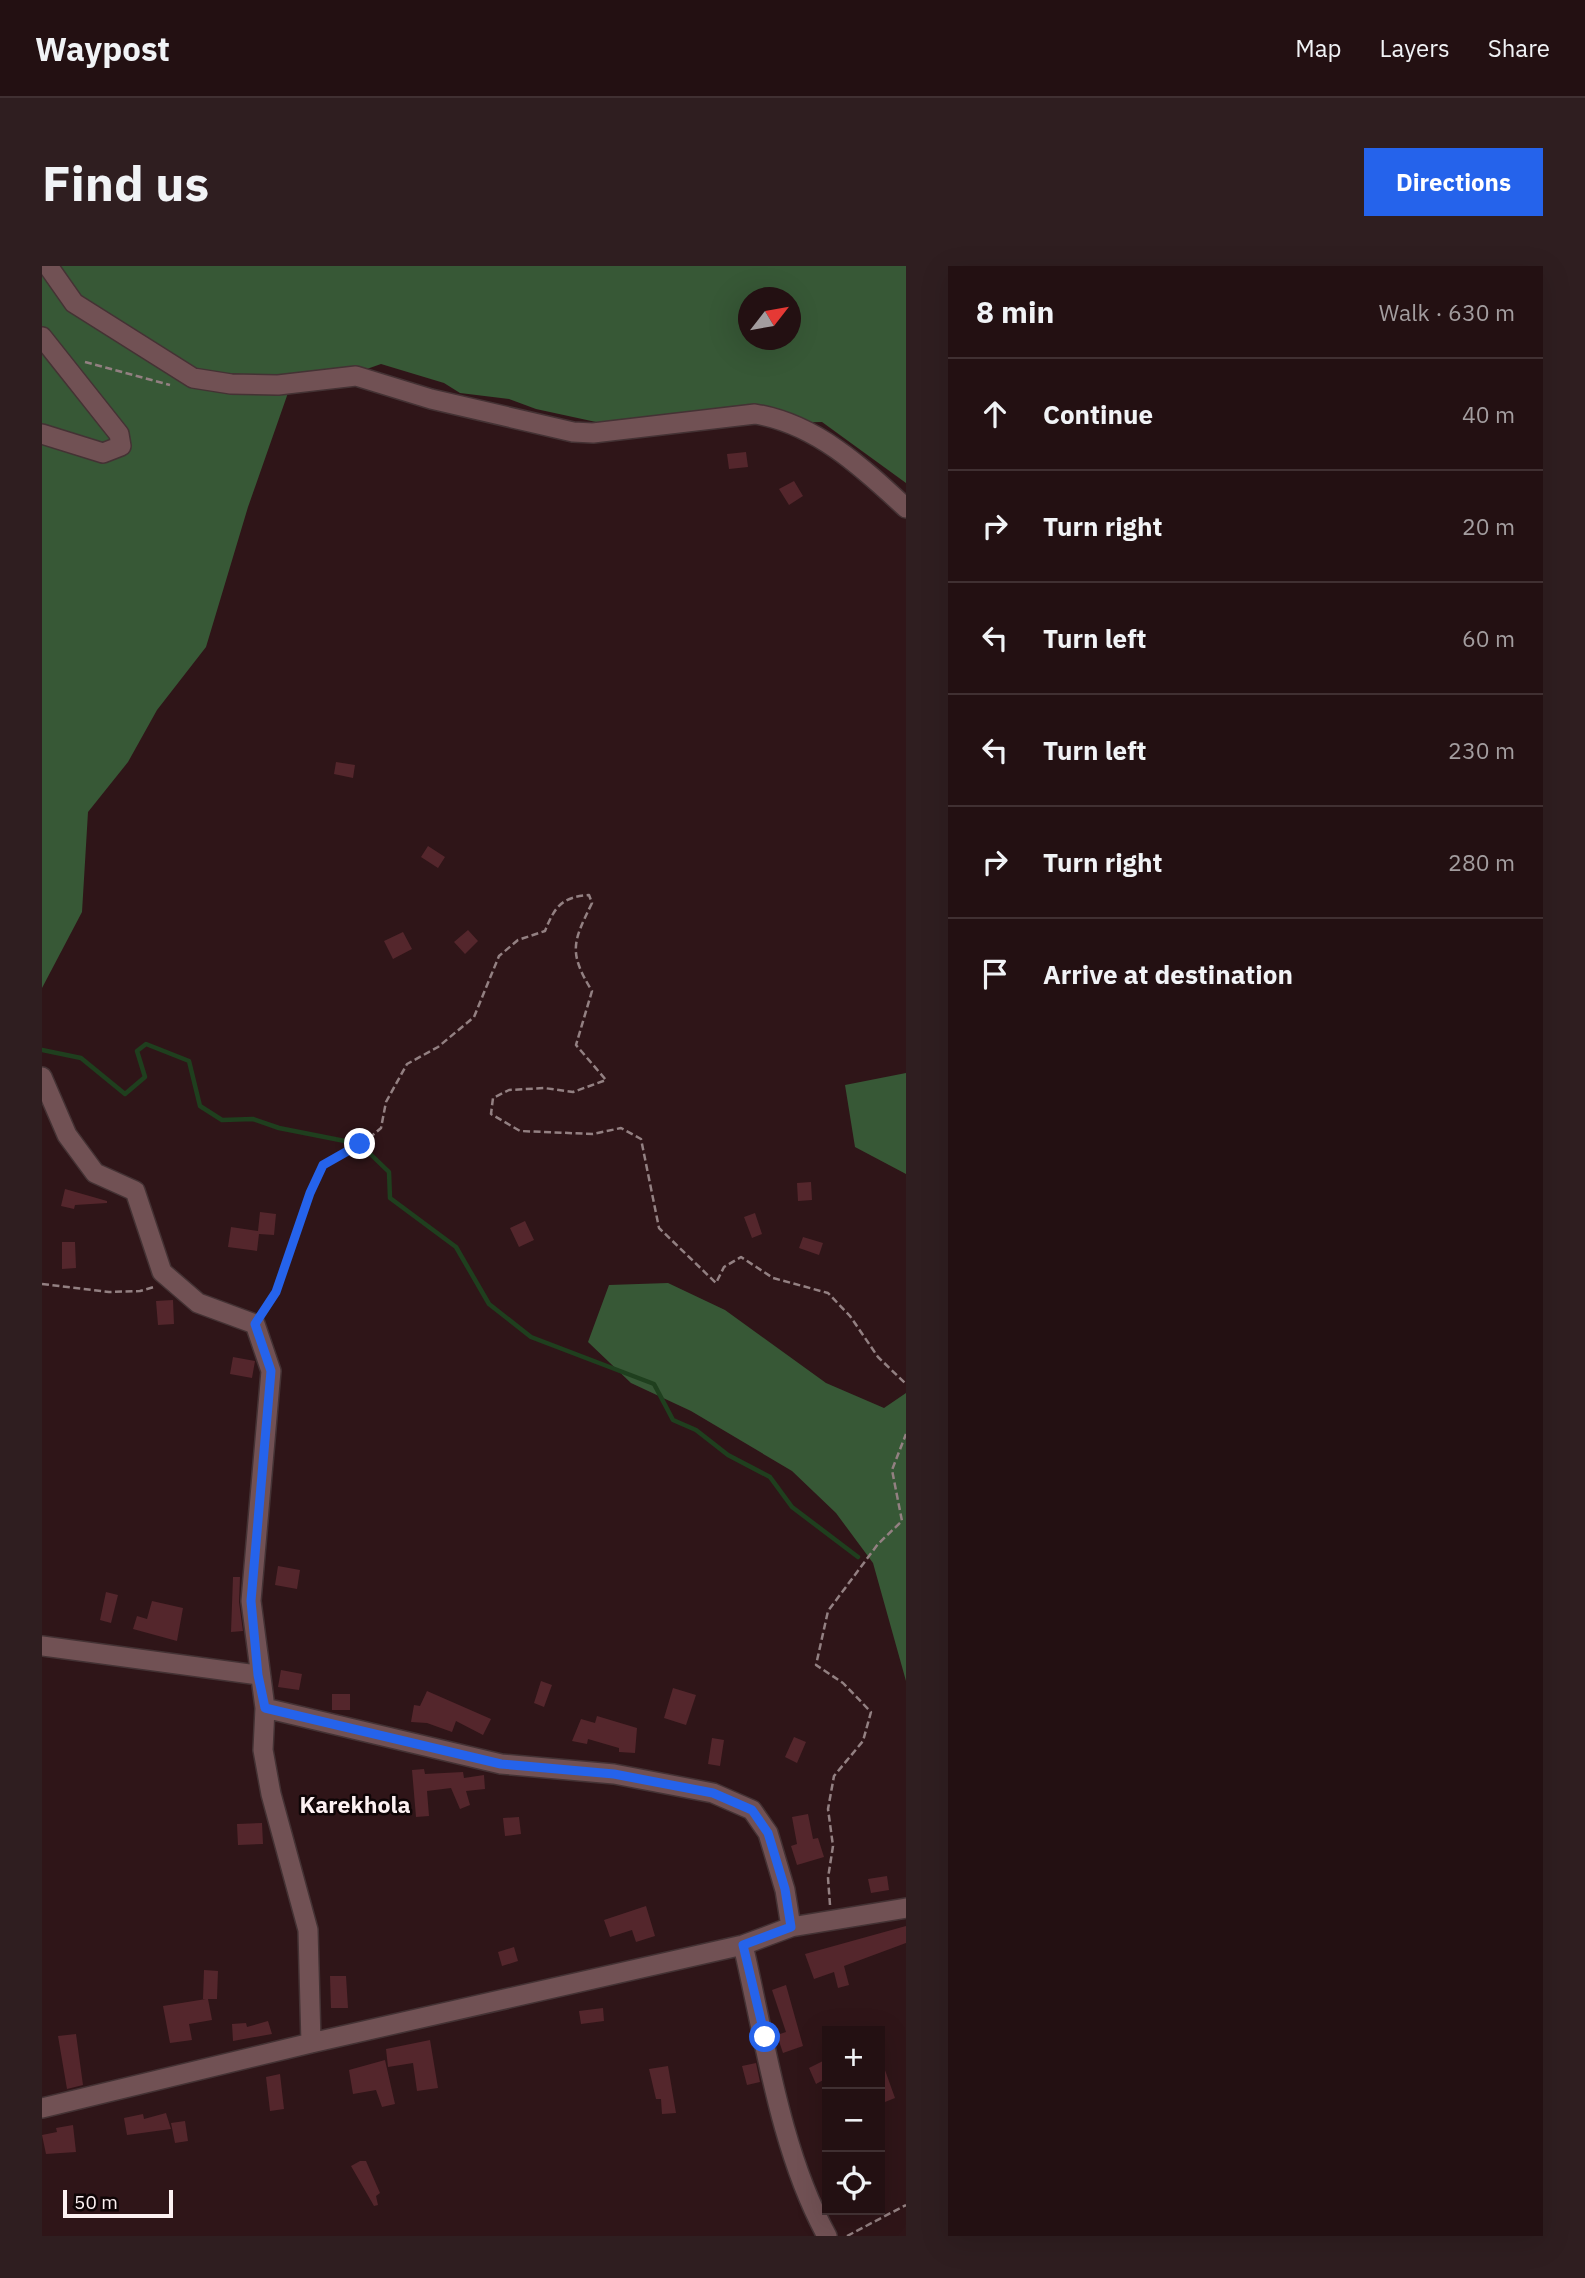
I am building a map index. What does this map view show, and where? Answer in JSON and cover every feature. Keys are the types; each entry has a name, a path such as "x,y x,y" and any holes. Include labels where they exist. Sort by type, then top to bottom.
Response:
{"street":[{"path":"48,266 74,303 192,378 231,384 278,386 356,376 431,399 573,432 593,433 755,414 775,417 794,423 838,449 906,508"},
{"path":"42,337 119,434 121,446 103,453 42,434"},
{"path":"42,1077 67,1135 95,1173 135,1191 146,1232 162,1272 198,1303 255,1324 271,1371 251,1601 258,1675 265,1708 263,1750 271,1794 308,1930 311,2043"},
{"path":"42,1646 166,1665 258,1675"},
{"path":"265,1708 488,1762 614,1774 713,1793 752,1810 768,1833 785,1889 791,1927"},
{"path":"42,2108 311,2043 743,1945 791,1927 906,1908"},
{"path":"743,1945 781,2111 813,2210 827,2236"}],"path":[{"path":"82,362 175,386"},
{"path":"255,1324 276,1292 310,1193 323,1165 366,1142 381,1128 386,1102 407,1065 438,1047 474,1017 499,956 518,940 545,931 555,906 569,896 589,895 592,903 574,942 582,974 592,991 576,1045 606,1080 573,1092 544,1088 509,1090 493,1098 491,1114 520,1131 593,1134 621,1128 641,1139 659,1228 716,1283 724,1267 741,1257 773,1278 828,1293 850,1316 878,1357 906,1384"},
{"path":"42,1284 131,1292 150,1289 168,1278"},
{"path":"832,1920 828,1878 833,1846 828,1809 834,1776 863,1741 872,1712 843,1683 816,1665 828,1611 878,1544 902,1521 892,1470 906,1434"},
{"path":"847,2236 906,2205"}],"green space":[{"path":"42,266 906,266 906,483 822,422 652,426 596,422 536,409 509,399 460,393 444,383 381,364 347,376 289,390 248,507 206,647 157,710 128,762 88,812 82,912 42,988"},
{"path":"906,1073 906,1174 855,1147 845,1085"},
{"path":"668,1283 725,1310 826,1383 884,1408 906,1393 906,1681 873,1563 836,1513 792,1471 691,1411 631,1383 588,1342 609,1285"}],"building":[{"path":"746,452 748,467 729,469 727,454"},
{"path":"794,481 803,496 789,505 779,489"},
{"path":"336,762 355,765 353,778 334,774"},
{"path":"428,846 445,857 438,868 421,857"},
{"path":"468,930 478,941 465,954 454,942"},
{"path":"403,932 412,949 393,959 384,941"},
{"path":"811,1182 812,1200 798,1201 797,1183"},
{"path":"65,1189 107,1203 75,1205 74,1209 61,1206"},
{"path":"260,1212 276,1214 274,1235 259,1234 257,1251 228,1247 231,1227 258,1231"},
{"path":"755,1213 762,1234 752,1238 744,1217"},
{"path":"525,1221 534,1240 519,1247 510,1228"},
{"path":"803,1237 823,1243 819,1255 799,1248"},
{"path":"62,1242 75,1242 76,1268 62,1269"},
{"path":"173,1300 174,1324 158,1325 156,1301"},
{"path":"233,1357 255,1361 252,1378 230,1374"},
{"path":"278,1566 300,1570 297,1589 275,1585"},
{"path":"233,1577 240,1577 239,1602 243,1631 231,1632"},
{"path":"106,1592 118,1595 111,1623 100,1620"},
{"path":"152,1601 183,1608 177,1641 133,1629 137,1616 147,1619"},
{"path":"281,1670 302,1674 299,1690 278,1687"},
{"path":"541,1681 552,1685 544,1707 534,1703"},
{"path":"673,1688 696,1695 686,1725 664,1718"},
{"path":"427,1691 491,1719 483,1735 456,1721 452,1732 427,1723 411,1722 414,1705 420,1706"},
{"path":"332,1694 350,1694 350,1710 332,1710"},
{"path":"597,1716 637,1728 635,1753 619,1752 619,1748 588,1739 587,1744 572,1741 581,1719 595,1723"},
{"path":"794,1737 806,1742 797,1763 785,1757"},
{"path":"712,1738 724,1740 720,1766 708,1764"},
{"path":"424,1769 425,1774 463,1772 464,1778 484,1775 485,1789 466,1791 470,1805 460,1809 451,1788 427,1791 429,1816 416,1817 412,1770"},
{"path":"808,1814 813,1839 818,1838 824,1857 797,1865 791,1846 797,1844 792,1817"},
{"path":"519,1817 521,1834 505,1836 503,1818"},
{"path":"262,1823 263,1844 238,1845 237,1824"},
{"path":"887,1876 889,1890 871,1893 868,1879"},
{"path":"646,1906 655,1936 636,1942 632,1930 610,1937 604,1920"},
{"path":"906,1926 906,1943 844,1966 849,1985 838,1988 834,1972 814,1979 805,1954"},
{"path":"514,1947 518,1961 502,1966 498,1952"},
{"path":"204,1970 218,1971 217,1999 208,1999 212,2020 189,2024 192,2040 170,2043 163,2006 206,1999 203,1999"},
{"path":"330,1976 346,1976 348,2008 331,2008"},
{"path":"786,1985 803,2046 783,2053 777,2035 786,2032 772,1990"},
{"path":"603,2008 604,2021 581,2024 579,2011"},
{"path":"268,2021 272,2034 233,2041 232,2024 246,2023 247,2027"},
{"path":"76,2034 83,2085 67,2089 58,2036"},
{"path":"430,2040 438,2088 417,2091 413,2063 388,2067 386,2049"},
{"path":"385,2060 395,2104 382,2107 376,2090 353,2094 349,2070"},
{"path":"822,2062 822,2081 816,2084 809,2068"},
{"path":"756,2063 760,2082 747,2085 742,2066"},
{"path":"668,2066 676,2113 662,2114 661,2099 656,2099 649,2069"},
{"path":"885,2070 895,2098 885,2102"},
{"path":"280,2074 284,2109 270,2111 266,2077"},
{"path":"166,2113 171,2129 127,2135 124,2118 143,2114 144,2119"},
{"path":"185,2121 188,2141 175,2143 171,2123"},
{"path":"73,2125 76,2152 46,2154 42,2135 57,2132 56,2128"},
{"path":"366,2161 380,2193 376,2196 378,2205 374,2206 351,2166"}],"waterway":[{"path":"42,1050 81,1058 125,1094 145,1077 137,1051 146,1044 189,1061 200,1106 222,1120 253,1119 279,1128 360,1144 389,1172 390,1198 456,1247 489,1304 531,1337 654,1384 673,1420 696,1430 728,1455 770,1477 792,1507 858,1557"}],"district":[{"name":"Karekhola","path":"355,1805"}],"route":[{"path":"360,1144 323,1165 310,1193 276,1292 255,1324 271,1371 251,1601 258,1675 265,1708 350,1727 448,1754 501,1764 661,1781 713,1793 752,1810 768,1833 785,1889 791,1927 743,1945 765,2037"}]}
